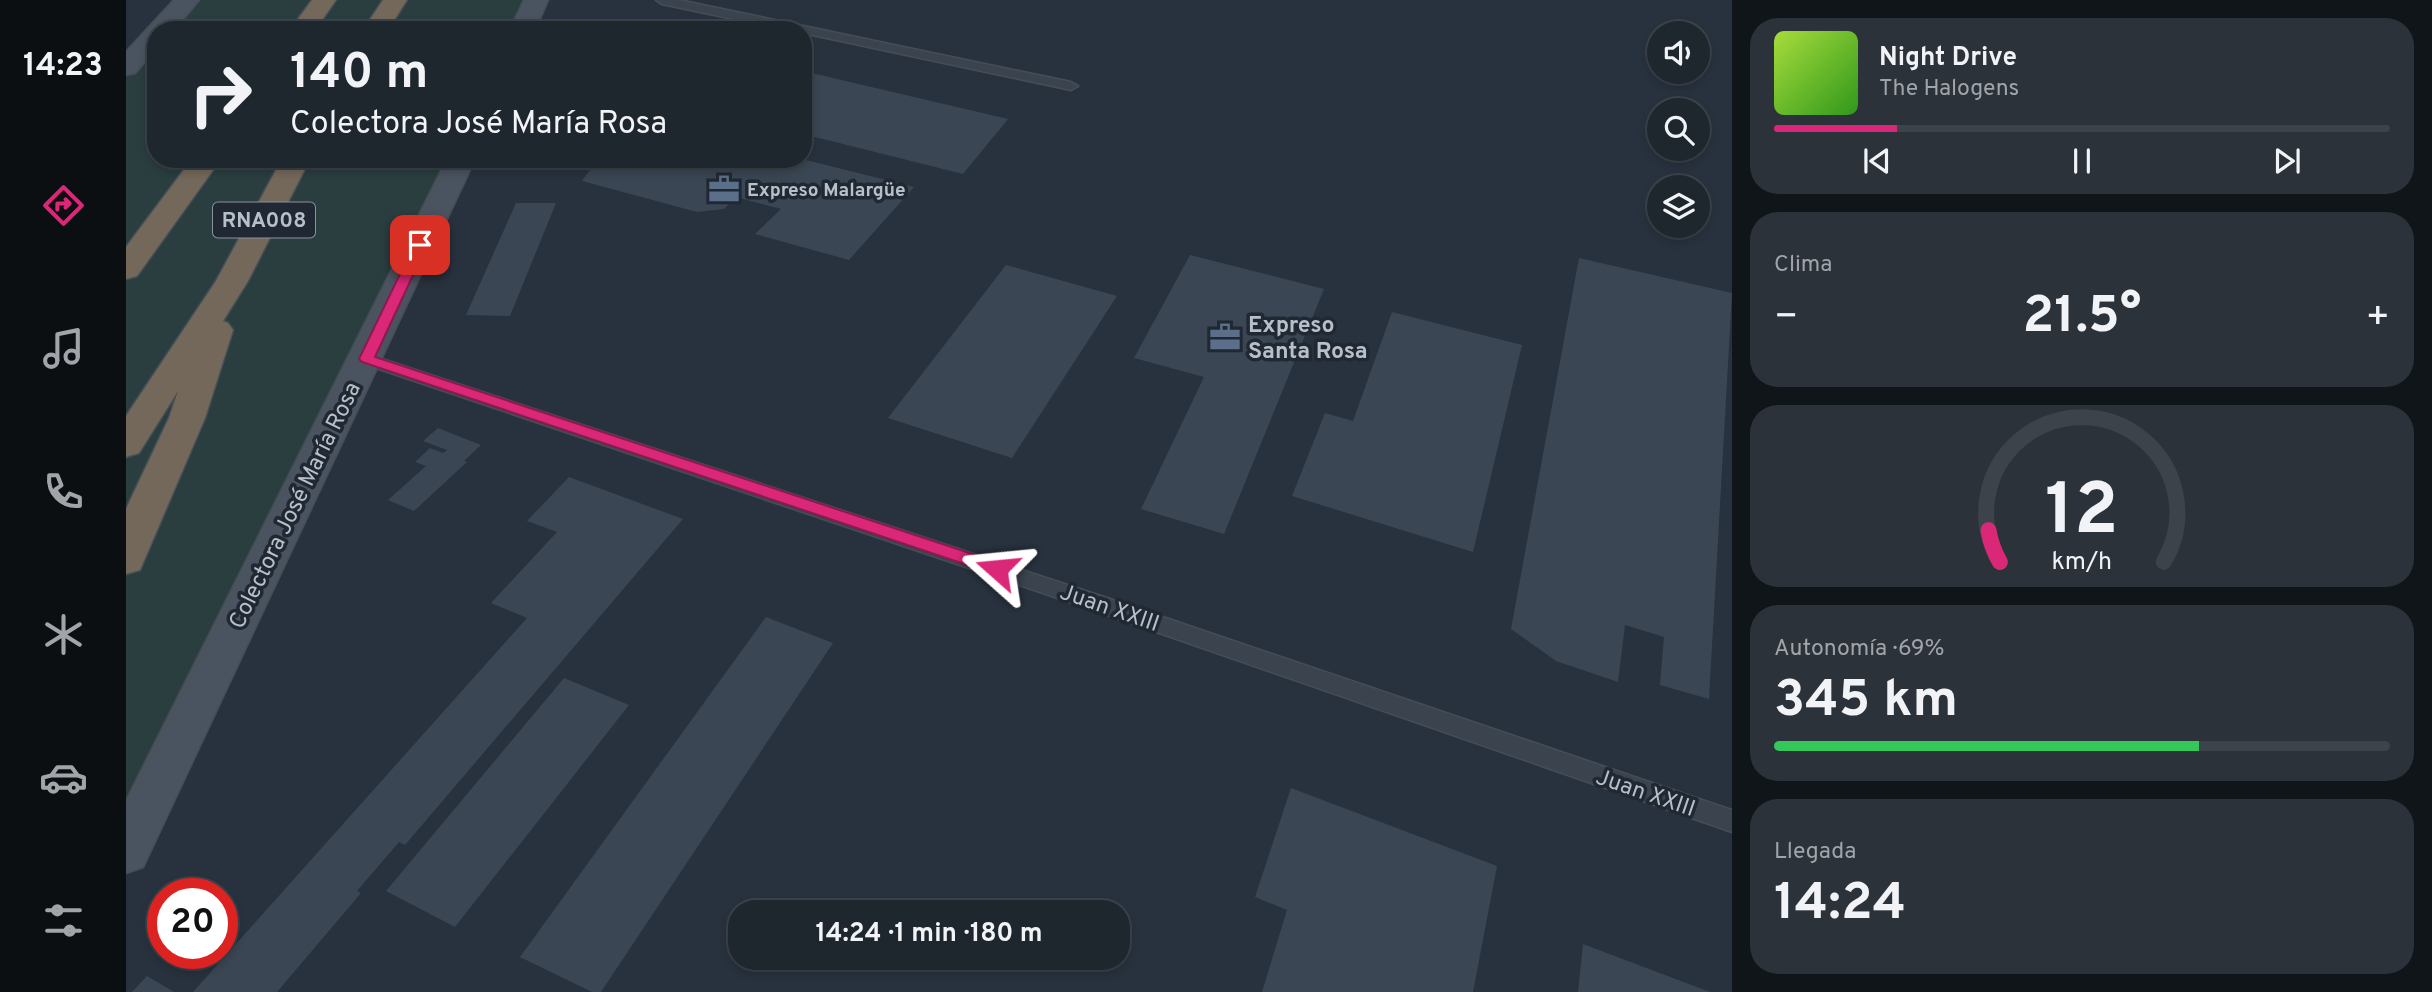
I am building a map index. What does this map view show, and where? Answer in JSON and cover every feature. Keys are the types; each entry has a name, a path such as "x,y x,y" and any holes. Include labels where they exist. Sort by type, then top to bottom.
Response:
{"highway":[{"path":"309,21 324,0"},
{"path":"381,21 395,0"},
{"name":"RNA008","path":"126,235 197,168"},
{"name":"RNA008","path":"126,269 200,168"},
{"name":"RNA008","path":"126,444 232,281 291,168"},
{"path":"126,559 138,525 187,418 232,281"}],"main road":[{"path":"168,21 187,0"},
{"path":"526,21 536,0"},
{"path":"126,66 147,44"},
{"name":"Colectora José María Rosa","path":"126,851 258,575 367,359 457,168"}],"lane":[{"path":"662,0 762,21"},
{"path":"812,32 1071,86"},
{"name":"Juan XXIII","path":"367,359 1114,608 1732,821"}],"shaded area":[{"path":"187,0 536,0 526,21 168,21"},
{"path":"147,44 147,168 457,168 126,851 126,67"}],"building":[{"path":"812,73 1008,119 963,174 812,136"},
{"path":"812,162 914,187 849,260 755,234 781,209 736,197 724,209 697,212 582,181 593,168 812,168"},
{"path":"516,203 556,203 510,316 466,315"},
{"path":"1190,255 1324,289 1224,534 1141,509 1204,377 1134,358"},
{"path":"1579,258 1732,293 1709,699 1660,685 1664,637 1625,625 1618,682 1556,661 1511,629"},
{"path":"1006,265 1117,296 1012,458 888,418"},
{"path":"1392,312 1522,345 1473,552 1292,496 1325,413 1353,421"},
{"path":"438,428 481,445 464,461 467,462 414,511 388,500 426,466 415,462 430,448 443,453 447,450 423,441"},
{"path":"569,477 683,519 405,845 399,842 357,891 361,893 277,992 193,992 214,969 238,969 238,942 527,618 491,603 557,532 527,521"},
{"path":"766,617 833,643 601,992 592,992 520,957"},
{"path":"564,678 629,705 455,927 386,891"},
{"path":"1291,788 1497,866 1473,992 1262,992 1287,910 1255,897"},
{"path":"1583,944 1710,992 1578,992"},
{"path":"147,976 174,992 132,992"}],"place":[{"name":"Expreso Malargüe","path":"724,189"},
{"name":"Expreso Santa Rosa","path":"1225,337"}],"route":[{"path":"420,245 367,359 997,569"}]}
